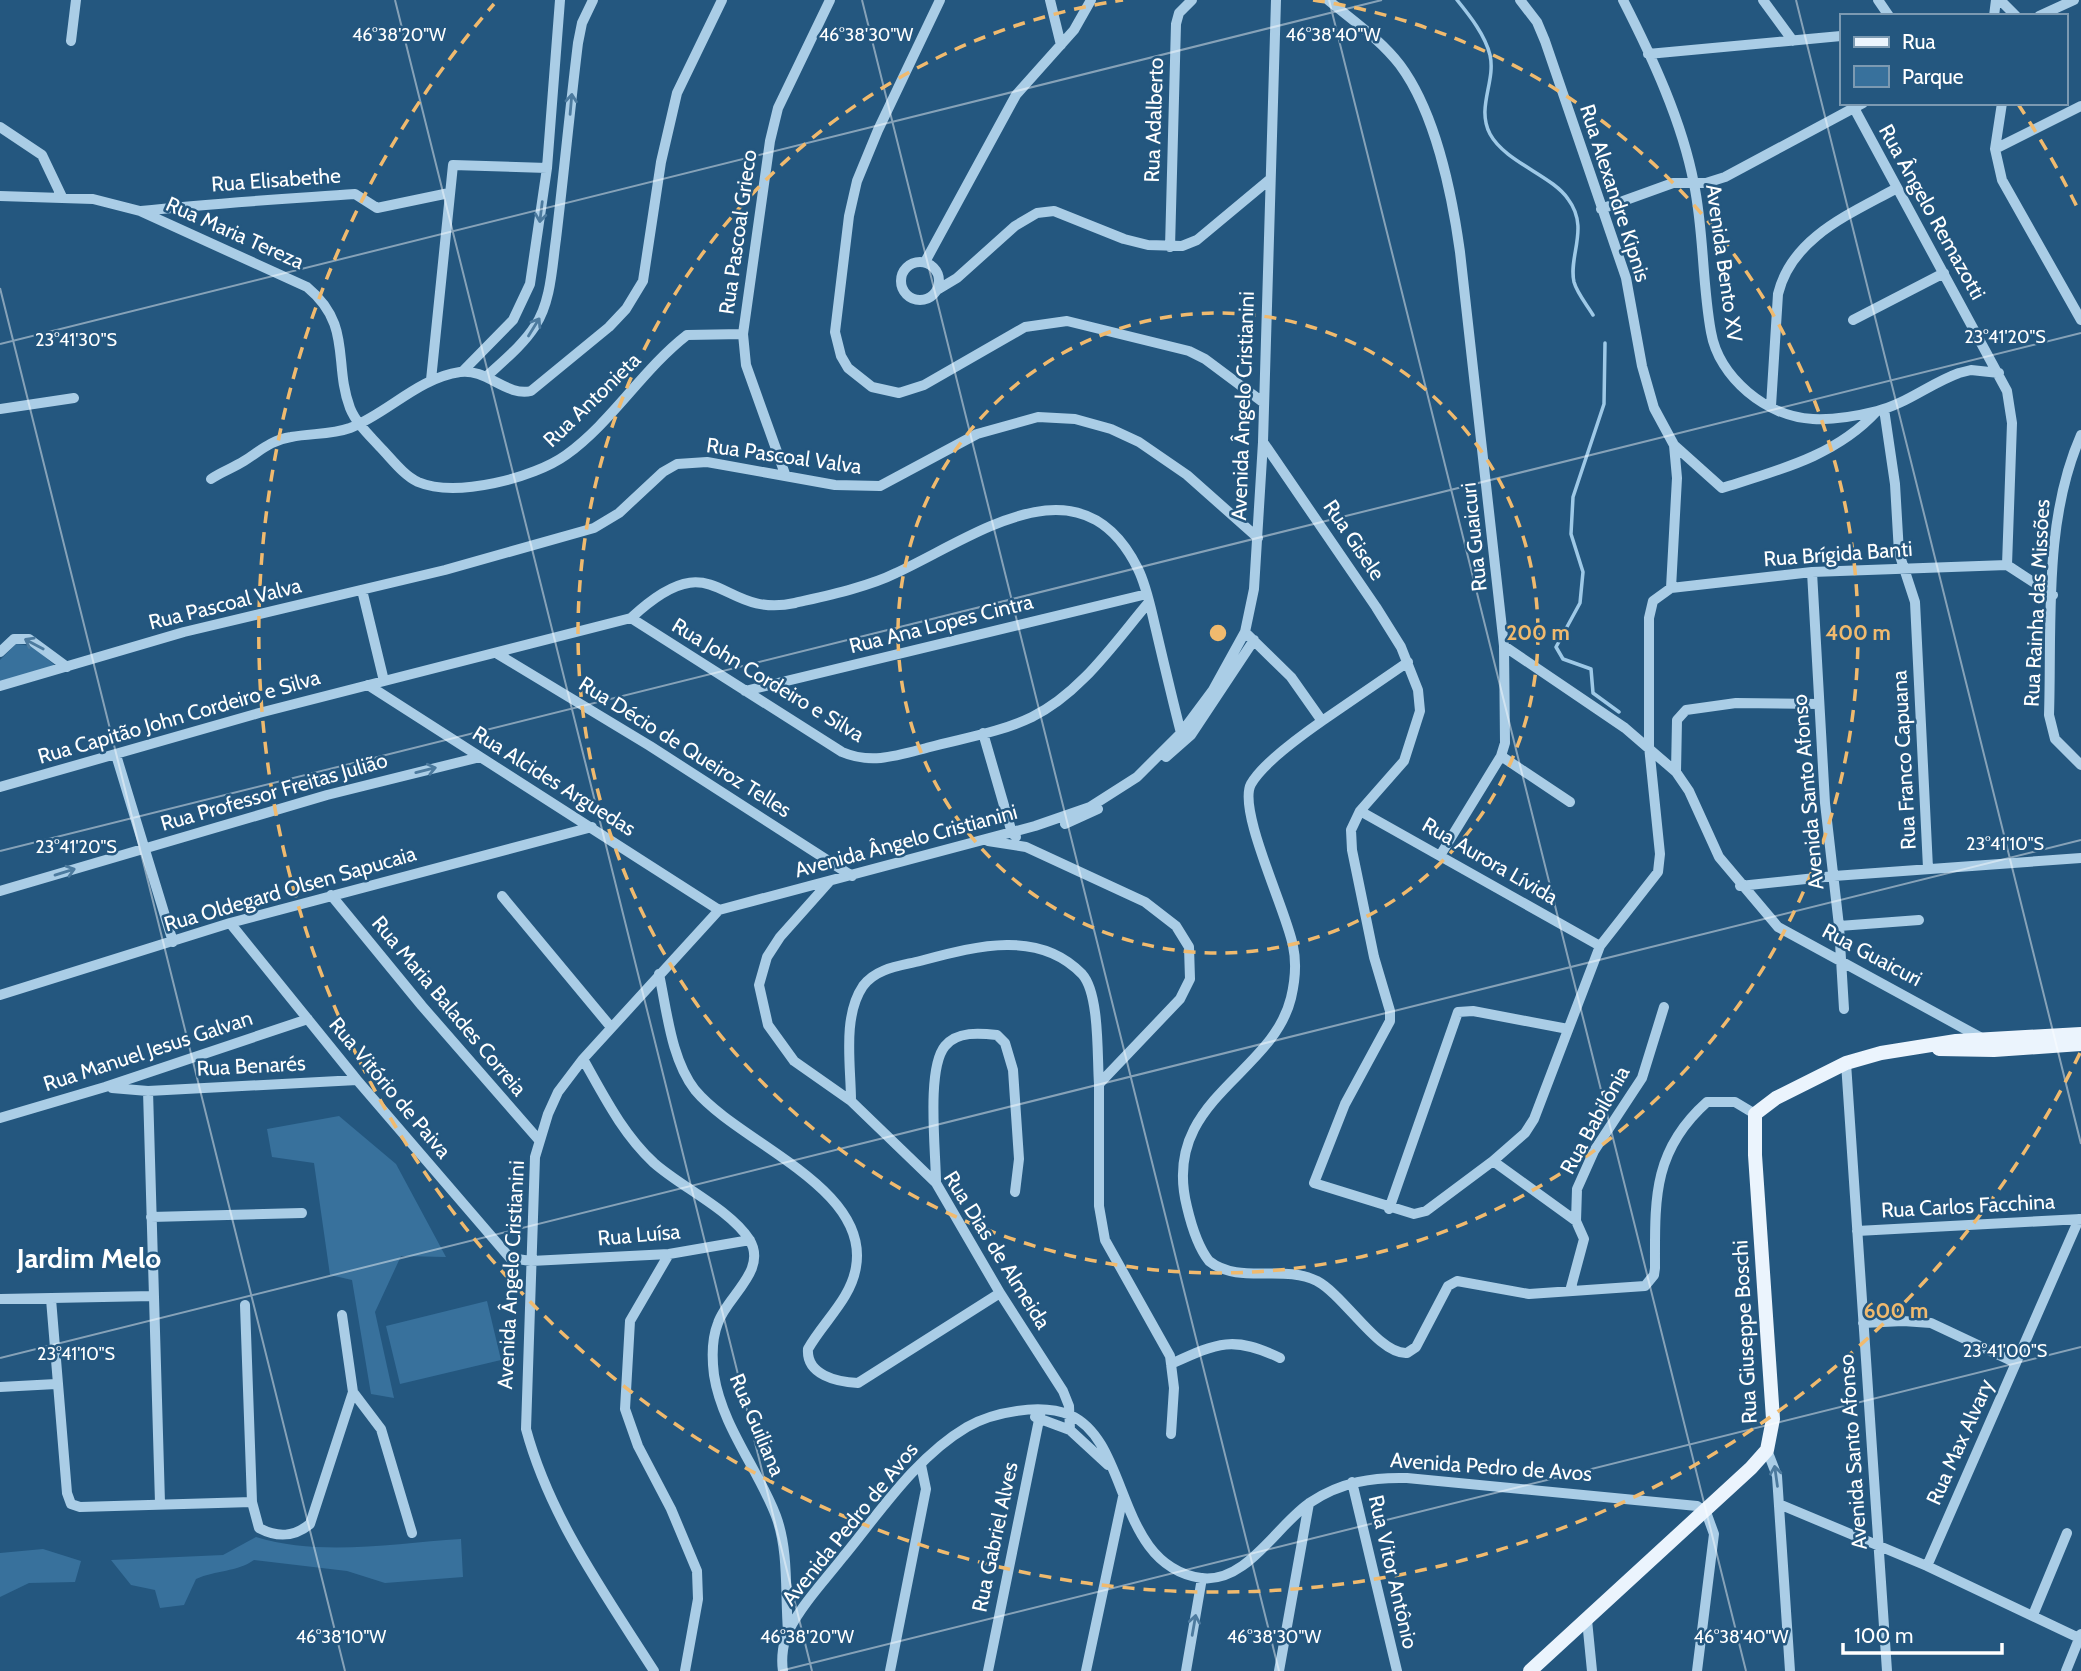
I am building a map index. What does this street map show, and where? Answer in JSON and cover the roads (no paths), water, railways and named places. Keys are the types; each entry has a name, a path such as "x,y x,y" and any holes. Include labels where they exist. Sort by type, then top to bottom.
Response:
{"main road":[{"path":"1989,1044 2081,1034"},
{"path":"1755,1114 1776,1098 1846,1063 1881,1053 1924,1047 1989,1044 2081,1044"},
{"name":"Rua Giuseppe Boschi","path":"1755,1114 1755,1155 1773,1419 1767,1450"},
{"path":"1530,1671 1706,1512 1767,1450"}],"street":[{"path":"71,41 76,0"},
{"path":"463,371 513,320 527,296 547,168 560,0"},
{"path":"487,376 536,326 546,299 582,23 593,0"},
{"path":"211,479 277,440 336,432 359,423 431,380 463,371 487,376 519,392 531,391 610,327 635,296 647,267 661,162 677,93 722,0"},
{"name":"Rua Pascoal Grieco","path":"785,474 746,365 743,334 770,141 778,108 830,0"},
{"path":"940,0 878,130 857,181 849,216 835,332 841,356 848,368 872,387 899,393 924,385 1025,327 1067,321 1189,351 1205,359 1264,402"},
{"path":"1050,0 1061,45"},
{"path":"925,262 1016,95 1061,45 1091,0"},
{"name":"Rua Adalberto","path":"1170,247 1176,24 1179,13 1192,0"},
{"name":"Avenida Ângelo Cristianini","path":"654,1671 571,1539 530,1446 524,1411 538,1139 558,1092 583,1059 610,1026 719,910 1057,820 1111,794 1137,777 1181,733 1250,636 1263,442 1276,0"},
{"name":"Rua Guaicuri","path":"1328,0 1400,65 1420,102 1450,188 1473,362 1504,646 1649,746 1676,772 1693,800 1709,841 1740,886 1778,927 1842,959 1989,1044"},
{"name":"Avenida Bento XV","path":"1623,0 1648,54 1695,184 1704,285 1714,348 1728,373 1743,388 1772,406 1811,419 1880,410 1971,370 1999,373"},
{"path":"1763,0 1793,41"},
{"path":"1998,0 2014,14"},
{"path":"2049,13 2074,0"},
{"name":"Rua Alexandre Kipnis","path":"1524,4 1545,41 1626,278 1642,366 1654,408 1674,445 1723,488 1832,449 1854,434 1880,410"},
{"path":"560,22 582,23"},
{"path":"1648,54 1840,36"},
{"path":"2002,105 1995,149 2002,180 2080,316"},
{"path":"1601,209 1673,183 1695,184 1725,177 1858,106"},
{"name":"Rua Ângelo Remazotti","path":"1858,106 1897,188 2007,391 2012,423 2007,565"},
{"path":"1995,149 2081,106"},
{"path":"0,127 46,159 62,197"},
{"path":"431,380 453,165 547,168"},
{"path":"937,290 939,283 936,270 925,262 909,265 902,274 901,285 906,295 916,300 928,298 978,262 1025,218 1048,211 1072,217 1124,239 1170,247 1197,240 1269,180"},
{"path":"1772,406 1778,294 1782,276 1793,258 1823,230 1897,188"},
{"name":"Rua Elisabethe","path":"140,211 351,194 359,194 371,206 377,208 449,192"},
{"name":"Rua Maria Tereza","path":"0,196 93,199 140,211 257,261 307,287 321,298 336,327 347,398 359,423"},
{"path":"1853,320 1944,273"},
{"name":"Rua Antonieta","path":"359,423 404,472 421,483 456,486 517,480 550,466 568,453 687,335 743,334"},
{"path":"0,409 74,398"},
{"name":"Rua Franco Capuana","path":"1880,410 1903,568 1915,602 1928,868"},
{"name":"Rua Pascoal Valva","path":"0,686 184,632 362,590 594,528 619,513 663,472 677,464 707,462 835,485 880,486 977,434 1038,417 1075,419 1111,429 1139,442 1187,475 1258,538"},
{"name":"Rua Rainha das Missões","path":"2081,435 2072,456 2058,509 2049,715 2052,732 2060,746 2081,765"},
{"name":"Rua Gisele","path":"1263,442 1358,580 1408,662 1420,703 1410,747 1399,768 1360,811"},
{"path":"1360,811 1351,830 1352,850 1390,1021 1345,1104 1314,1183 1389,1209 1414,1214 1426,1211 1493,1161 1525,1133 1538,1113 1600,946 1658,872 1660,855 1649,746 1650,607 1657,597 1671,588 1678,478 1674,445"},
{"path":"368,685 631,618 661,592 686,581 699,582 769,605 794,603 887,577 991,525 1051,510 1083,514 1120,540 1140,572 1181,733"},
{"path":"2007,565 2053,595"},
{"name":"Rua Brígida Banti","path":"1671,588 1812,572 2007,565"},
{"name":"Avenida Santo Afonso","path":"1812,572 1819,704 1844,1009"},
{"path":"362,590 384,681"},
{"name":"Rua Ana Lopes Cintra","path":"745,691 1148,598"},
{"name":"Rua John Cordeiro e Silva","path":"631,618 842,752 863,759 889,757 1012,725 1052,705 1099,662 1148,598"},
{"path":"1026,847 1033,835 1083,818 1129,790 1191,735 1250,636 1291,677 1322,721"},
{"path":"0,652 14,639 29,639 66,667"},
{"path":"1441,854 1501,756 1505,743 1504,646"},
{"name":"Rua Décio de Queiroz Telles","path":"496,653 650,746 852,876"},
{"path":"1408,662 1322,721 1256,777 1248,791 1252,823 1293,945 1295,981 1282,1022 1203,1114 1187,1151 1184,1196 1204,1255 1217,1268 1229,1271 1290,1272 1319,1282 1353,1310 1384,1345 1401,1354 1416,1347 1443,1293 1453,1283 1462,1281 1529,1294 1637,1288 1650,1282 1655,1268 1657,1185 1671,1146 1707,1102 1735,1102 1755,1114"},
{"name":"Rua Capitão John Cordeiro e Silva","path":"0,787 368,685"},
{"name":"Rua Alcides Arguedas","path":"368,685 719,910"},
{"path":"1676,772 1677,720 1686,710 1736,703 1819,704"},
{"path":"983,733 1012,833 1026,847"},
{"path":"116,755 173,942"},
{"path":"1501,756 1570,802"},
{"name":"Rua Professor Freitas Julião","path":"0,891 315,798 480,757"},
{"name":"Rua Aurora Lívida","path":"1360,811 1441,854 1600,946"},
{"name":"Rua Oldegard Olsen Sapucaia","path":"0,995 230,923 592,828"},
{"path":"983,840 1026,847 1145,902 1176,926 1189,947 1190,979 1180,999 1099,1084"},
{"path":"1740,886 1928,868 2081,858"},
{"name":"Rua Dias de Almeida","path":"830,882 780,937 767,957 760,985 768,1025 783,1049 794,1060 851,1101 936,1183 1000,1293 1063,1391 1070,1415 1070,1430"},
{"name":"Rua Maria Balades Correia","path":"331,895 422,1006 538,1139"},
{"path":"502,896 610,1026"},
{"path":"1839,926 1919,920"},
{"name":"Rua Vitório de Paiva","path":"230,923 357,1080 502,1251 519,1261 531,1261"},
{"path":"851,1101 851,1020 855,1003 864,985 885,970 988,945 1013,944 1043,951 1082,975 1094,1007 1099,1084 1099,1206 1105,1240 1167,1348 1174,1388 1171,1434"},
{"path":"659,974 676,1050 694,1089 833,1199 854,1229 857,1245 853,1279 808,1349 809,1362 813,1367 827,1377 858,1383 1000,1293"},
{"name":"Rua Babilônia","path":"1570,1291 1584,1250 1582,1229 1576,1221 1577,1189 1583,1174 1642,1078 1664,1007"},
{"path":"1389,1209 1458,1012 1464,1010 1568,1029"},
{"name":"Rua Manuel Jesus Galvan","path":"0,1118 105,1087 308,1019"},
{"path":"936,1183 938,1060 943,1049 953,1039 997,1035 1010,1055 1019,1159 1015,1192"},
{"path":"583,1059 616,1118 634,1143 656,1164 735,1224 750,1240"},
{"name":"Avenida Santo Afonso","path":"1846,1063 1887,1671"},
{"name":"Rua Benarés","path":"105,1087 148,1091 357,1080"},
{"path":"148,1091 160,1503"},
{"path":"1493,1161 1576,1221"},
{"path":"151,1217 302,1213"},
{"name":"Rua Carlos Facchina","path":"1857,1231 2080,1219"},
{"name":"Rua Max Alvary","path":"1927,1566 2080,1219"},
{"name":"Rua Luísa","path":"531,1261 669,1254 750,1240"},
{"name":"Rua Guiliana","path":"750,1240 753,1266 718,1323 714,1375 726,1413 781,1531 788,1631"},
{"path":"669,1254 631,1321 625,1409 638,1446 671,1509 698,1571 698,1600 685,1671"},
{"path":"0,1299 154,1296"},
{"path":"51,1298 56,1384 67,1493 71,1504 80,1507 252,1502"},
{"path":"245,1305 252,1502 259,1528 270,1534 293,1534 310,1524 353,1392 342,1315"},
{"path":"1863,1323 1931,1323 2016,1363"},
{"path":"1171,1364 1194,1354 1235,1343 1254,1345 1280,1358"},
{"path":"0,1387 56,1384"},
{"path":"353,1392 381,1429 412,1533"},
{"name":"Avenida Pedro de Avos","path":"783,1671 788,1631 812,1596 921,1465 938,1448 975,1423 1019,1412 1070,1415 1084,1424 1098,1440 1123,1497 1152,1550 1169,1565 1202,1578 1230,1572 1245,1563 1309,1503 1352,1482 1407,1478 1681,1502 1706,1512"},
{"name":"Avenida Pedro de Avos","path":"1041,1414 1070,1430 1110,1467"},
{"name":"Rua Gabriel Alves","path":"988,1671 1041,1414"},
{"name":"Rua Giuseppe Boschi","path":"1767,1450 1774,1463 1779,1504 1790,1671"},
{"path":"890,1671 926,1489 921,1465"},
{"name":"Rua Vitor Antônio","path":"1352,1482 1397,1671"},
{"path":"1086,1671 1123,1497"},
{"path":"1279,1671 1309,1503"},
{"path":"1779,1504 1927,1566 2080,1636 2066,1671"},
{"path":"1697,1671 1714,1534 1706,1512"},
{"path":"2033,1615 2067,1533"},
{"path":"1186,1671 1202,1578"},
{"path":"1587,1620 1592,1671"}],"waterway":[{"path":"1457,0 1481,33 1490,55 1491,75 1485,104 1486,124 1490,134 1506,153 1561,191 1574,210 1578,231 1574,282 1593,315"},
{"path":"1605,343 1604,404 1573,497 1571,534 1583,572 1580,603 1556,647 1563,659 1591,669 1593,693 1619,712"}],"district":[{"name":"Jardim Melo","path":"89,1258"}]}
